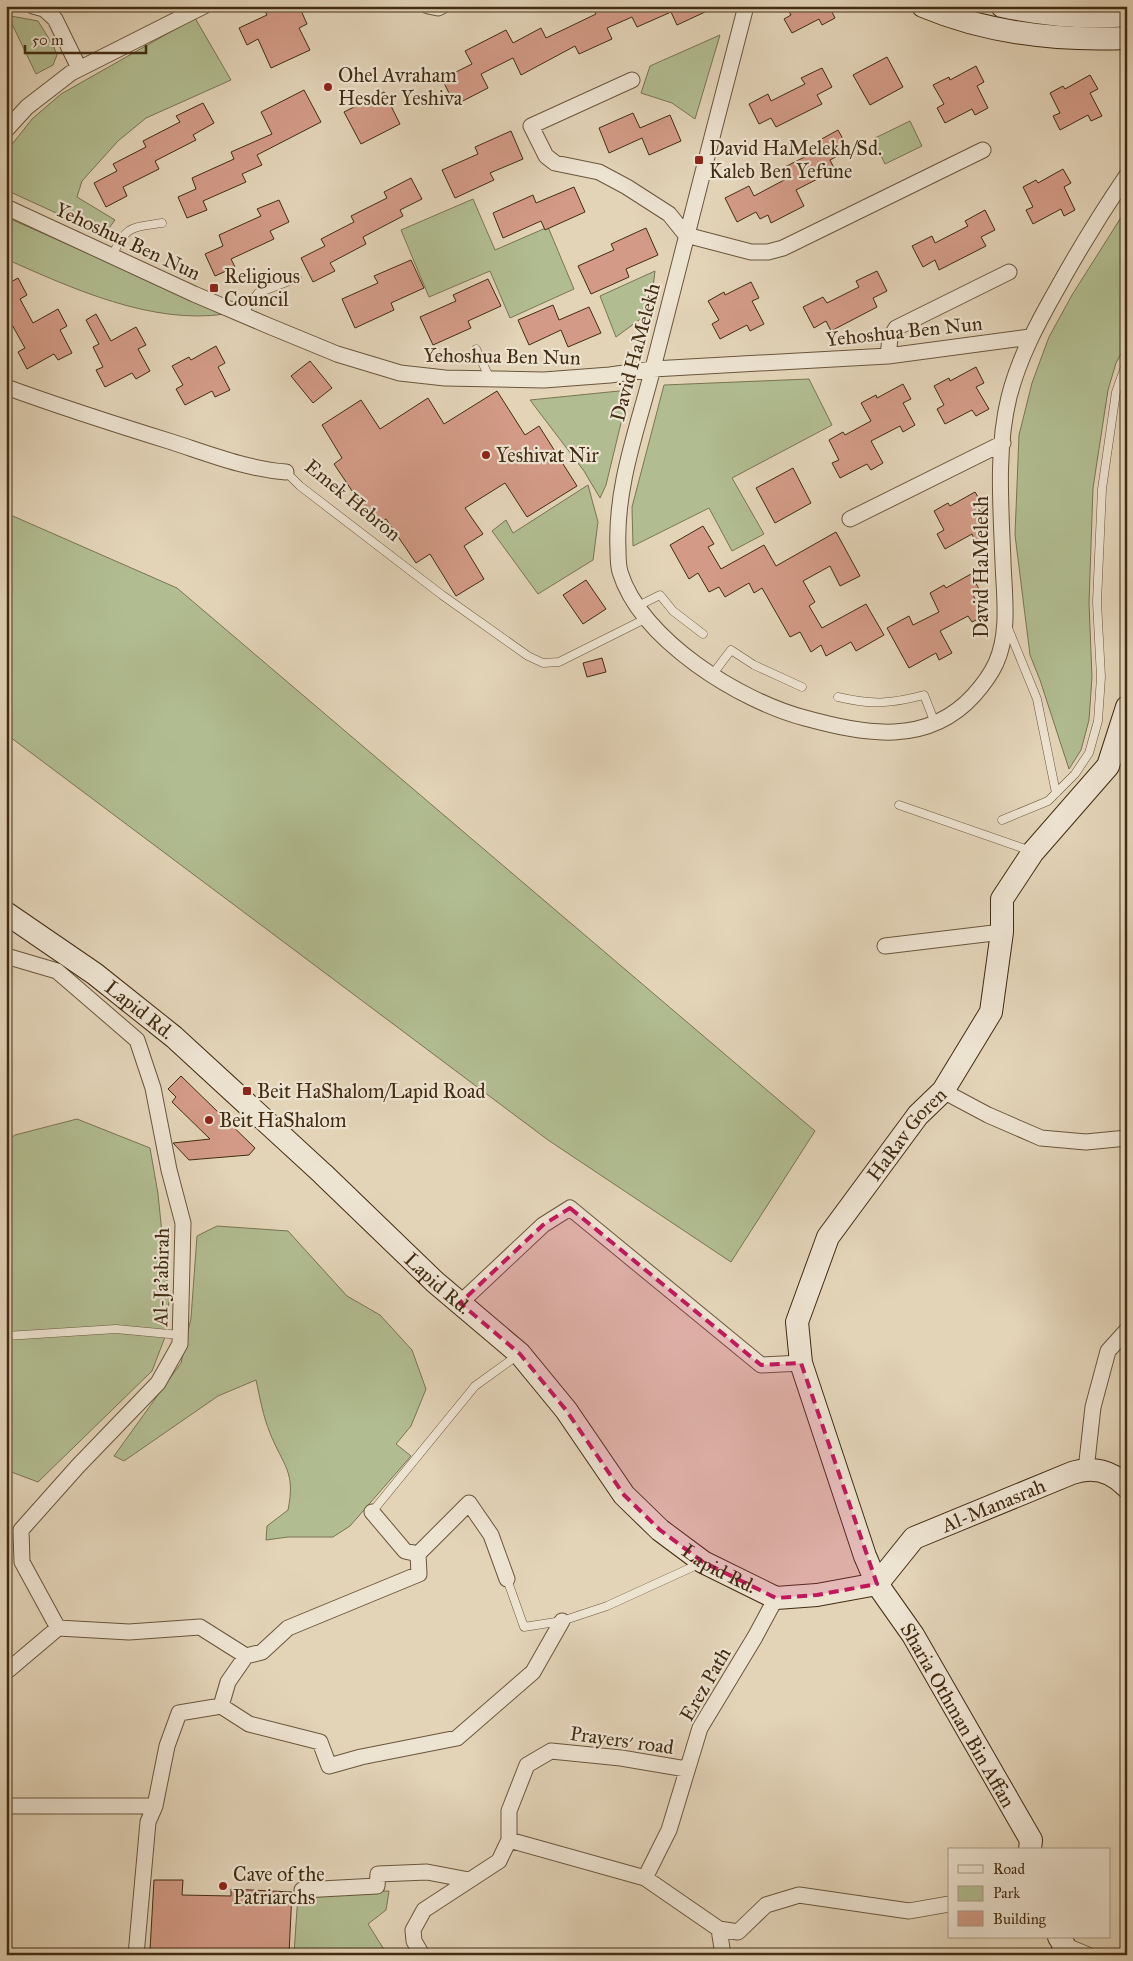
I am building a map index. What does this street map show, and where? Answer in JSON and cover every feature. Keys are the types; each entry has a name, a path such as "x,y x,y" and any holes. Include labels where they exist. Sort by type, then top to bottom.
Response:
{"street":[{"path":"32,6 44,9 55,19 80,68"},
{"path":"6,130 41,95 80,68 204,6"},
{"path":"428,6 438,8 442,6"},
{"name":"David HaMelekh","path":"746,6 653,370 630,451 618,510 618,568 632,600 641,613 693,662 712,675 763,703 796,716 848,730 870,733 894,732 914,730 935,723 972,698 985,681 996,663 1002,642 1005,620 1001,510 1003,443 1009,398 1030,337 1067,272 1127,176"},
{"path":"923,6 962,19 1022,33 1074,40 1127,38"},
{"path":"1002,6 1075,17 1127,15"},
{"path":"632,80 531,126 546,156 555,163 599,172 669,214 686,235 751,252 768,252 783,248 983,150"},
{"name":"Yehoshua Ben Nun","path":"6,207 242,315 337,354 400,372 445,378 544,380 653,370 888,356 1030,337"},
{"path":"888,356 890,338 896,328 1009,272"},
{"name":"Emek Hebron","path":"6,387 54,405 226,459 264,470 286,472"},
{"path":"850,519 1003,443"},
{"name":"HaRav Goren","path":"877,1584 865,1556 801,1364 797,1322 828,1237 918,1115 943,1092 991,1012 1002,932 1002,899 1033,852 1108,766 1127,707"},
{"name":"Lapid Rd.","path":"6,913 95,974 174,1037 323,1174 435,1282 520,1354 566,1410 624,1495 660,1530 703,1562 776,1598 817,1596 877,1584"},
{"path":"885,946 1002,932"},
{"name":"Al-Ja'abirah","path":"6,956 57,971 137,1040 153,1088 169,1170 183,1223 180,1344 158,1383 14,1530"},
{"path":"943,1092 988,1115 1041,1138 1086,1142 1127,1138"},
{"path":"460,1302 543,1225 570,1208 761,1365 801,1364"},
{"path":"1086,1470 1093,1407 1108,1351 1127,1330"},
{"name":"Al-Manasrah","path":"877,1584 914,1538 1072,1473 1086,1470 1105,1472 1114,1476 1127,1487"},
{"path":"221,1706 228,1682 246,1656 262,1652 288,1628 419,1574 418,1554 469,1503 491,1535 507,1579"},
{"path":"372,1512 404,1551 418,1554"},
{"path":"14,1530 22,1562 58,1628"},
{"name":"Sharia Othman Bin Affan","path":"877,1584 923,1652 1031,1840 1030,1848"},
{"name":"Erez Path","path":"645,1878 669,1830 700,1728 756,1637 776,1598"},
{"path":"136,1955 148,1822 155,1806 167,1746 180,1713 221,1706 249,1724 320,1742 329,1766 361,1757 457,1738 533,1672 562,1621"},
{"path":"6,1672 58,1628 129,1632 200,1627 246,1656"},
{"name":"Prayers׳ road","path":"422,1955 414,1941 413,1930 424,1910 498,1862 509,1840 510,1811 527,1765 551,1751 621,1758 686,1769"},
{"path":"6,1806 155,1806"},
{"path":"509,1840 645,1878 719,1928 738,1932 766,1905 799,1895 909,1911 948,1904"},
{"path":"302,1890 377,1886 378,1874 427,1872 469,1880"},
{"path":"719,1928 723,1955"},
{"path":"1062,1946 1088,1955"}],"lane":[{"path":"112,256 121,237 132,228 162,223"},
{"path":"242,315 258,292 297,278"},
{"path":"476,349 490,379"},
{"path":"1002,820 1048,801 1075,774 1089,753 1098,721 1101,677 1098,576 1102,489 1116,392 1127,361"},
{"name":"Emek Hebron","path":"286,472 300,486 442,595 528,656 543,663 559,662 641,613 660,595 673,611 703,634"},
{"path":"1005,620 1037,699 1056,793"},
{"path":"712,675 731,650 754,665 802,687"},
{"path":"838,697 863,703 886,703 924,695 935,723"},
{"path":"899,805 1033,852"},
{"path":"6,1336 116,1329 180,1335"},
{"path":"372,1512 475,1386 520,1354"},
{"path":"507,1579 524,1628 562,1621 607,1606 703,1562"}],"highlighted area":[{"path":"570,1208 761,1365 801,1363 877,1584 817,1595 776,1598 703,1562 660,1530 624,1495 566,1410 520,1354 460,1303 543,1225"}],"green space":[{"path":"11,16 38,21 57,55 53,65 36,74 12,24"},
{"path":"195,18 231,80 146,118 118,141 82,181 77,197 115,220 104,235 6,190 6,152 32,119 61,94"},
{"path":"720,35 695,119 672,103 641,93 650,66"},
{"path":"910,121 922,146 885,164 873,139"},
{"path":"473,199 495,250 548,227 574,289 510,318 490,271 429,297 401,230"},
{"path":"1127,208 1127,343 1116,363 1108,390 1093,488 1089,603 1092,677 1089,720 1081,750 1069,769 1030,655 1015,535 1019,435 1032,383 1049,337 1072,295"},
{"path":"6,217 225,314 197,316 169,314 112,302 6,259"},
{"path":"655,271 650,312 616,337 600,296"},
{"path":"809,379 832,425 732,478 764,534 732,551 709,508 633,546 632,507 664,385"},
{"path":"629,390 606,485 600,498 584,471 530,400"},
{"path":"588,485 598,522 593,560 538,594 492,531 506,520 513,533"},
{"path":"6,513 177,588 815,1131 731,1262 548,1140 6,734"},
{"path":"77,1119 150,1148 158,1194 169,1301 165,1337 152,1371 38,1482 6,1470 6,1141 15,1135"},
{"path":"217,1226 288,1231 347,1296 380,1315 412,1350 426,1389 411,1426 396,1444 411,1456 350,1526 333,1537 288,1537 266,1540 267,1526 288,1510 290,1486 287,1469 265,1420 256,1380 218,1396 124,1461 114,1456 181,1363 191,1318 197,1236"},
{"path":"389,1891 386,1910 368,1924 385,1951 375,1955 294,1954 298,1894"}],"building":[{"path":"275,6 299,6 307,24 299,28 310,50 271,68 258,39 247,45 239,28 267,15 265,11"},
{"path":"592,6 718,6 677,25 671,12 637,27 632,17 607,28 612,39 579,54 575,46 521,75 513,58 481,74 488,88 455,105 442,79 472,64 465,51 506,30 513,43 541,28 546,38 596,14"},
{"path":"786,6 842,6 832,12 835,18 822,25 819,19 792,33 784,19 791,15"},
{"path":"887,57 903,87 870,105 853,75"},
{"path":"976,66 984,82 977,86 988,108 975,115 972,109 945,123 937,108 944,104 933,85 949,77 950,80"},
{"path":"822,68 832,87 817,95 822,104 776,127 771,118 759,124 749,104 768,94 771,101 805,84 801,78"},
{"path":"1090,75 1098,89 1090,93 1102,116 1091,121 1088,115 1060,130 1053,116 1060,113 1050,93 1063,86 1065,89"},
{"path":"304,90 321,122 257,155 262,165 242,174 246,182 203,201 207,210 187,218 178,197 196,189 192,178 234,159 231,152 272,134 261,112"},
{"path":"384,92 400,124 361,144 344,112"},
{"path":"203,103 214,123 193,135 196,140 155,161 159,169 123,187 127,196 106,207 94,183 117,171 113,164 146,147 143,141 180,122 176,116"},
{"path":"633,113 640,128 670,115 681,141 649,155 642,138 609,153 599,128"},
{"path":"838,130 849,150 830,160 835,170 796,190 804,206 771,223 768,215 760,219 756,212 737,222 725,198 749,186 754,196 786,179 781,169 822,148 818,141"},
{"path":"511,131 523,159 490,173 494,180 455,198 442,170 478,154 475,147"},
{"path":"1063,169 1071,183 1064,187 1075,210 1064,216 1061,209 1033,224 1026,210 1033,207 1023,187 1036,180 1038,183"},
{"path":"411,178 422,199 400,210 403,216 363,237 366,244 330,263 335,271 313,282 301,258 325,246 321,239 354,222 351,216 387,198 384,192"},
{"path":"574,187 585,212 545,230 541,221 503,238 493,213 533,195 536,203"},
{"path":"279,200 289,222 270,231 274,239 231,259 235,267 215,276 205,254 223,246 219,235 261,216 257,209"},
{"path":"985,210 995,230 981,237 986,246 939,270 935,260 923,267 912,246 932,236 935,243 968,226 965,221"},
{"path":"646,228 658,255 626,269 629,277 591,294 578,266 614,250 611,244"},
{"path":"411,260 424,288 391,303 394,310 355,328 342,299 378,283 374,276"},
{"path":"877,271 887,291 873,298 877,307 831,331 826,321 814,328 803,307 823,297 827,303 859,287 856,281"},
{"path":"6,273 11,282 18,278 27,295 20,299 33,323 58,309 67,326 60,330 72,353 58,360 54,354 27,369 18,352 25,348 11,323 6,326"},
{"path":"488,279 501,306 468,321 471,328 433,345 420,317 456,301 453,295"},
{"path":"751,282 759,298 752,301 764,324 750,331 747,325 720,339 712,324 719,320 708,301 724,292 725,295"},
{"path":"553,305 559,320 589,307 601,333 568,347 561,330 529,345 518,320"},
{"path":"96,314 111,341 136,327 146,345 138,349 150,371 136,379 132,373 105,387 96,370 103,367 93,347 99,344 86,320"},
{"path":"216,346 225,363 218,367 230,390 215,397 212,391 185,405 176,389 183,385 172,366 189,357 191,360"},
{"path":"310,361 332,388 313,403 291,376"},
{"path":"976,367 984,383 976,387 989,409 976,416 972,410 945,424 937,409 944,405 934,386 949,378 950,381"},
{"path":"903,384 911,399 903,403 915,425 903,432 900,426 871,441 883,463 871,470 867,464 840,478 832,463 839,460 829,440 843,432 845,435 871,421 861,403 876,395 877,398"},
{"name":"Yeshivat Nir","path":"497,391 525,435 539,426 577,486 527,517 505,483 465,508 483,534 464,546 484,579 456,596 430,554 416,563 386,519 375,525 334,464 342,458 322,425 361,400 380,429 428,398 444,424"},
{"path":"793,468 811,503 775,523 756,488"},
{"path":"975,492 984,507 976,511 988,534 975,541 972,534 945,549 937,534 944,530 934,511 948,503 950,506"},
{"path":"703,526 714,544 708,547 721,569 764,545 776,566 836,532 860,576 840,586 830,566 803,581 815,602 809,606 822,628 866,604 884,635 856,651 851,642 826,656 821,645 811,652 800,632 790,637 762,588 754,593 749,583 725,597 719,587 709,592 698,573 689,579 670,545"},
{"path":"971,574 979,589 972,593 984,616 972,622 968,616 940,631 952,653 939,660 936,653 909,668 887,628 909,616 913,625 939,612 930,593 944,585 946,588"},
{"path":"586,580 606,609 583,624 563,595"},
{"path":"602,658 606,672 587,677 583,663"},
{"name":"Beit HaShalom","path":"181,1076 255,1148 249,1155 189,1160 173,1143 210,1139 172,1102 176,1097 168,1089"},
{"path":"154,1880 183,1880 182,1895 231,1896 231,1889 292,1892 289,1954 150,1950"}],"place":[{"name":"Ohel Avraham Hesder Yeshiva","path":"328,87"},
{"name":"David HaMelekh/Sd. Kaleb Ben Yefune","path":"699,160"},
{"name":"Religious Council","path":"214,288"},
{"name":"Yeshivat Nir","path":"486,455"},
{"name":"Beit HaShalom/Lapid Road","path":"247,1091"},
{"name":"Beit HaShalom","path":"209,1120"},
{"name":"Cave of the Patriarchs","path":"223,1886"}]}
